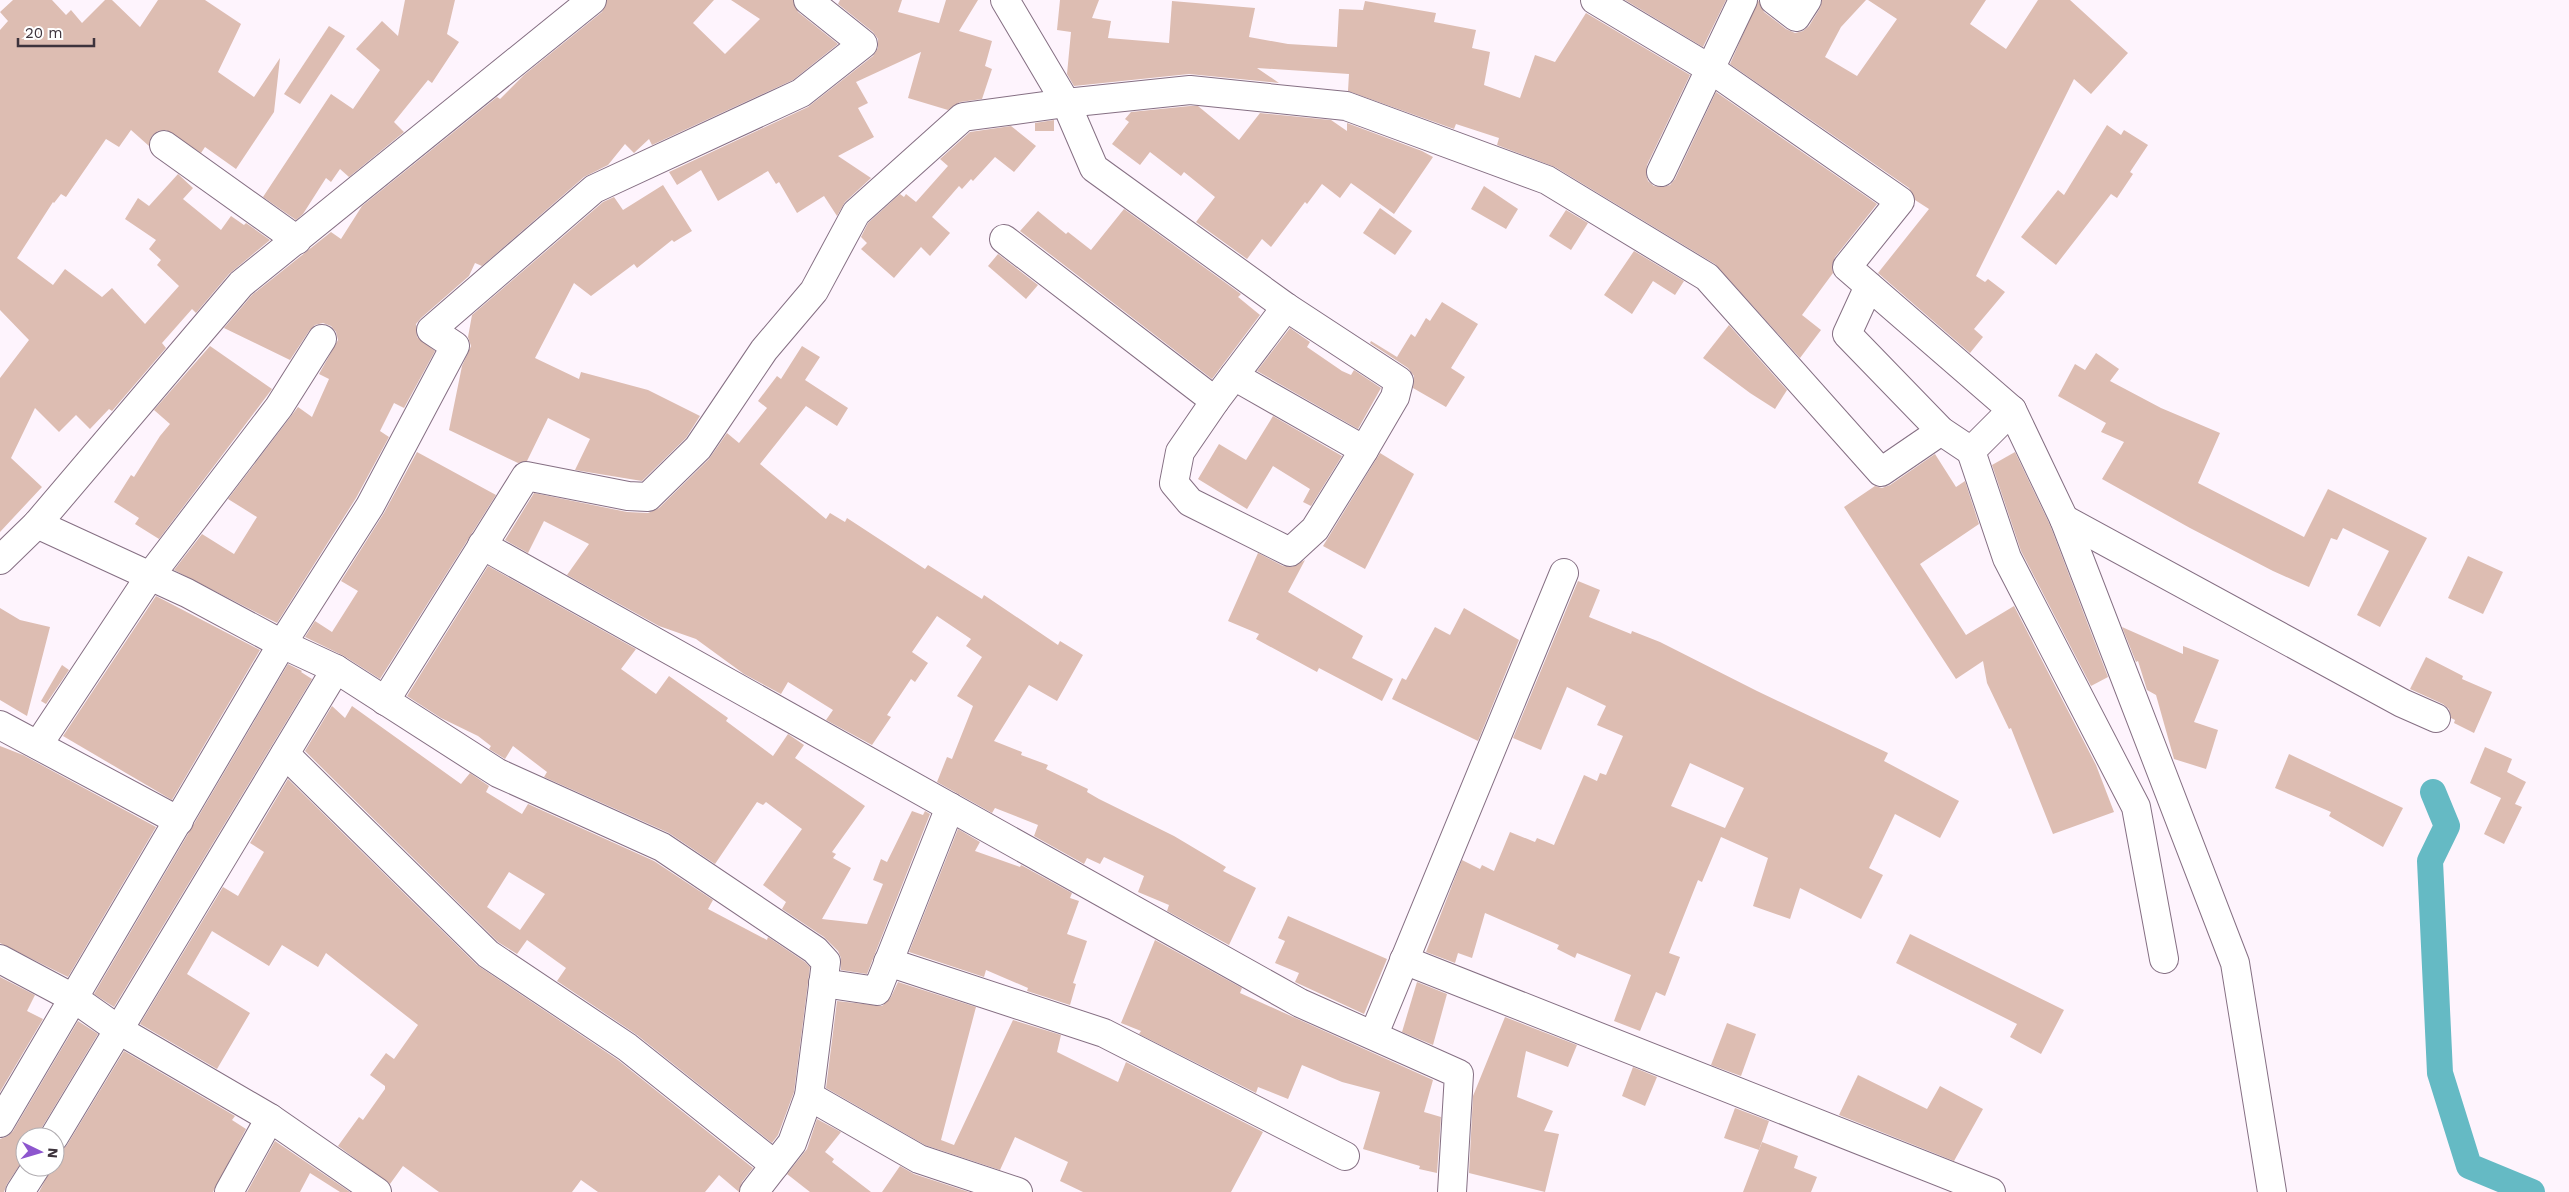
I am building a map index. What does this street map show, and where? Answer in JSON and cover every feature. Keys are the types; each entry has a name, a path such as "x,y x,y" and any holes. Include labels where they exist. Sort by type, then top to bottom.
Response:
{"street":[{"path":"0,560 37,524 241,284 592,0"},
{"path":"0,1123 75,999 282,644 370,506 455,346 431,330 594,189 801,93 863,44 808,0"},
{"path":"1005,0 1066,103 1094,168 1286,307 1398,381 1395,397 1315,529 1290,552 1190,502 1174,483 1180,452 1214,401 1286,307"},
{"path":"1595,0 1712,70 1900,201 1847,267 2012,410 2064,519 2236,963 2278,1190"},
{"path":"1661,172 1712,70 1743,0"},
{"path":"1774,0 1796,17 1807,0"},
{"path":"385,701 526,476 648,498 698,448 764,350 814,291 856,213 963,118 1066,103 1190,90 1346,106 1547,180 1707,277 1881,472 1941,431"},
{"path":"164,145 297,240"},
{"path":"1004,239 1214,401"},
{"path":"1869,286 1847,334 1941,431 1972,450 2008,558 2136,807 2164,959"},
{"path":"38,745 150,576 280,407 322,339"},
{"path":"1234,376 1364,450"},
{"path":"1972,450 2012,410"},
{"path":"2064,519 2402,703 2436,718"},
{"path":"37,524 187,593 282,644 336,669 498,773 662,846 815,950 826,962 809,1096 792,1143 754,1192"},
{"path":"482,545 1300,1003 1374,1034 1459,1074 1452,1192"},
{"path":"1374,1034 1564,572"},
{"path":"60,1127 336,669"},
{"path":"0,725 179,821"},
{"path":"285,754 488,954 628,1047 775,1165"},
{"path":"823,983 878,991 950,806"},
{"path":"0,959 75,999 119,1030 270,1118 366,1188"},
{"path":"1404,960 1991,1192"},
{"path":"888,962 1104,1033 1345,1156"},
{"path":"809,1096 919,1159 1018,1192"},
{"path":"229,1192 270,1118"},
{"path":"20,1192 30,1177"}],"building":[{"path":"13,0 52,0 66,15 71,10 82,23 105,0 112,0 140,27 158,0 205,0 241,24 218,72 254,97 280,58 274,112 236,169 205,147 201,153 166,130 158,131 152,136 149,146 131,130 119,147 106,139 66,197 61,194 53,202 17,258 53,285 65,269 102,297 112,288 145,324 179,286 157,265 161,260 149,249 156,240 125,219 138,198 149,206 178,174 193,188 183,199 221,230 231,216 244,225 246,223 270,240 229,274 196,313 192,309 162,343 166,348 112,411 109,409 90,429 76,415 59,432 35,408 11,458 42,487 0,532 0,378 29,340 0,310 0,30 8,21 0,12"},
{"path":"405,0 455,0 447,34 459,42 432,83 428,80 394,122 404,132 349,177 340,169 331,182 326,178 303,214 296,220 263,197 331,94 353,109 380,70 356,49 382,21 398,36"},
{"path":"607,0 714,0 693,23 725,54 760,19 731,0 793,0 798,12 838,44 793,80 652,145 649,139 634,153 625,144 608,165 584,177 482,266 475,263 469,276 421,318 416,324 417,337 435,351 404,408 394,403 380,431 389,437 356,498 277,623 174,570 202,534 234,554 257,517 228,499 298,407 312,417 329,379 319,374 338,340 336,332 331,326 323,323 315,325 290,360 224,328 252,295 331,232 341,239 362,206 497,97 500,99 524,75 602,12"},
{"path":"840,0 902,0 898,12 939,23 946,0 978,0 959,31 992,41 985,66 992,69 982,99 960,102 948,110 908,98 921,52 856,82 868,103 858,108 874,137 838,156 871,178 845,202 837,216 824,196 797,213 779,182 776,184 768,171 718,201 701,170 677,185 669,172 808,107 873,56 878,48 878,39 873,32 838,4"},
{"path":"1060,0 1099,0 1092,18 1111,21 1108,38 1169,43 1172,1 1255,8 1249,37 1288,44 1337,47 1339,9 1363,10 1365,1 1436,13 1434,22 1476,30 1472,48 1490,52 1484,85 1520,98 1535,55 1555,62 1586,13 1690,75 1647,165 1646,174 1648,181 1654,186 1663,187 1670,185 1675,179 1716,92 1877,204 1835,257 1832,265 1833,273 1802,315 1821,330 1800,358 1715,264 1555,167 1497,145 1499,138 1456,124 1454,129 1348,91 1349,74 1257,68 1279,83 1189,74 1074,86 1067,74 1071,32 1057,30"},
{"path":"1625,0 1726,0 1703,47"},
{"path":"1758,0 1764,12 1786,29 1795,33 1803,31 1809,26 1820,8 1822,0 1866,0 1841,27 1825,57 1857,76 1897,19 1868,0 1986,0 1970,24 2006,49 2038,0 2070,0 2128,53 2091,94 2074,79 1976,276 1985,282 1988,279 2005,292 1974,329 1983,337 1970,353 1878,273 1929,209 1915,200 1909,188 1730,64"},
{"path":"329,26 345,36 300,104 284,94"},
{"path":"1198,106 1239,140 1260,113 1331,120 1347,131 1347,123 1422,151 1433,157 1394,214 1351,183 1340,198 1322,184 1307,204 1305,202 1271,247 1262,239 1247,259 1196,222 1215,197 1184,172 1181,176 1150,152 1140,165 1112,144 1129,122 1125,119 1131,112"},
{"path":"1054,120 1054,131 1035,131 1035,123"},
{"path":"2107,125 2121,135 2124,130 2148,145 2130,172 2133,174 2117,198 2111,194 2056,265 2021,237 2058,190 2064,195"},
{"path":"1011,126 1036,146 1014,172 995,157 973,181 971,179 962,189 959,186 932,217 950,233 930,256 921,247 894,278 861,249 867,243 861,237 868,223 900,194 904,197 906,194 916,202 948,166 940,159 970,132"},
{"path":"663,185 692,231 674,242 672,240 637,268 634,264 591,296 574,283 535,358 579,379 581,372 648,390 700,416 686,438 642,481 575,470 590,439 548,418 527,461 518,463 449,430 462,366 471,346 468,337 472,315 603,202 614,197 623,210"},
{"path":"1484,186 1518,209 1506,229 1471,209"},
{"path":"1380,208 1412,231 1395,255 1363,233"},
{"path":"1124,209 1241,294 1238,297 1260,315 1212,379 1020,231 1038,211 1066,234 1068,232 1091,250"},
{"path":"1566,210 1588,223 1571,250 1549,236"},
{"path":"1634,251 1684,281 1675,295 1653,281 1632,314 1604,295"},
{"path":"998,254 1038,285 1026,299 988,266"},
{"path":"1442,302 1478,324 1451,368 1465,377 1446,407 1413,388 1414,376 1408,368 1370,343 1371,341 1397,357 1411,334 1415,337 1426,318 1430,321"},
{"path":"1729,325 1787,390 1775,409 1703,358"},
{"path":"1290,328 1310,342 1307,347 1342,371 1351,375 1354,370 1381,388 1358,429 1257,371"},
{"path":"210,346 272,389 159,539 135,524 139,518 114,502 131,475 134,477 160,436 170,424 154,410"},
{"path":"802,346 820,357 805,380 848,408 837,426 806,406 760,464 826,519 830,513 845,522 847,518 925,569 928,565 982,599 984,595 1058,645 1060,641 1083,655 1057,701 1029,685 994,741 1022,752 1021,755 1048,765 1046,769 1088,789 1087,792 1099,799 1174,836 1226,867 1223,871 1256,888 1229,945 1167,911 1169,905 1138,892 1144,876 1104,857 1100,864 1087,858 1084,864 1034,836 1038,825 995,808 992,813 937,782 947,757 952,759 973,706 957,696 982,657 966,646 971,639 937,616 912,652 928,663 915,682 911,679 887,715 891,717 872,745 826,720 833,710 788,682 781,694 744,674 696,639 659,626 567,575 589,544 544,521 528,553 505,540 534,493 627,512 648,513 659,508 709,459 727,433 739,443 767,408 758,401 777,376 781,379"},
{"path":"2096,353 2119,369 2110,381 2161,408 2220,433 2198,483 2304,537 2328,489 2427,538 2380,627 2357,615 2389,551 2343,528 2337,540 2331,538 2309,587 2273,571 2190,528 2102,479 2124,442 2101,432 2106,423 2058,396 2075,364 2085,370"},
{"path":"1273,416 1342,456 1311,506 1303,502 1310,489 1273,466 1247,509 1198,479 1219,444 1246,460"},
{"path":"417,452 496,495 380,679 344,656 305,637 315,621 332,632 358,591 341,581 384,513"},
{"path":"2015,452 2050,525 2108,677 2091,686 2021,551 1992,465"},
{"path":"1380,453 1414,474 1365,569 1323,546"},
{"path":"1935,454 1956,487 1965,481 1979,524 1920,564 1966,635 2014,606 2096,765 2114,812 2053,834 2011,728 2009,729 1987,683 1983,661 1956,679 1844,507 1875,486 1882,488 1890,485"},
{"path":"1258,553 1283,566 1292,567 1305,560 1288,592 1363,636 1352,658 1393,679 1382,701 1319,668 1317,672 1256,639 1259,634 1228,621"},
{"path":"2468,556 2503,572 2483,614 2448,598"},
{"path":"488,566 636,649 621,669 656,694 669,676 728,718 726,721 773,756 788,734 804,745 795,758 865,806 832,852 836,854 833,858 851,868 822,919 867,924 883,884 873,880 881,859 887,862 912,811 923,815 925,811 930,814 867,974 841,970 841,958 838,951 824,937 782,909 786,902 763,885 802,829 766,802 763,805 757,802 715,864 669,833 544,777 547,772 513,746 505,759 489,749 491,746 478,736 441,718 407,696"},
{"path":"1578,581 1600,590 1589,617 1631,634 1632,631 1660,642 1757,691 1888,753 1884,761 1959,801 1940,838 1895,814 1869,868 1883,875 1861,919 1800,888 1790,919 1753,906 1768,858 1721,837 1702,882 1698,880 1669,953 1680,957 1665,996 1656,992 1640,1031 1614,1021 1631,975 1577,953 1575,958 1557,949 1559,945 1485,913 1472,958 1458,953 1455,963 1426,952 1462,860 1480,869 1482,865 1494,871 1510,832 1535,842 1537,838 1554,845 1584,775 1597,781 1600,773 1606,775 1623,736 1597,725 1606,706 1567,687 1541,750 1513,738","holes":["1690,763 1744,788 1725,828 1671,806"]},
{"path":"156,596 260,650 172,800 63,736"},
{"path":"0,608 20,620 50,627 27,716 0,700"},
{"path":"1464,608 1519,640 1478,741 1392,699 1402,678 1406,680 1435,627 1450,635"},
{"path":"2122,627 2183,654 2183,646 2219,660 2194,722 2218,730 2206,769 2174,759 2156,695 2147,690 2138,661 2136,662"},
{"path":"2426,657 2463,676 2462,679 2492,692 2474,733 2454,723 2455,720 2451,718 2449,709 2443,704 2410,689"},
{"path":"288,664 312,679 114,1007 94,994"},
{"path":"62,665 69,670 46,704 41,701"},
{"path":"332,706 345,718 352,706 461,784 470,773 489,786 486,792 522,814 528,804 654,861 713,900 708,909 767,940 768,937 805,962 810,967 794,1092 778,1135 772,1143 637,1035 557,981 566,968 527,940 517,954 498,942 305,751","holes":["509,872 545,894 520,930 487,907"]},
{"path":"0,746 23,755 156,827 68,977 0,943"},
{"path":"2485,747 2512,759 2507,772 2526,782 2515,804 2522,807 2504,844 2484,834 2501,798 2470,783"},
{"path":"2289,754 2403,808 2383,847 2329,816 2331,812 2275,788"},
{"path":"288,779 477,965 618,1060 753,1168 742,1182 739,1192 719,1175 705,1192 598,1192 581,1180 572,1192 439,1192 403,1166 390,1184 338,1146 359,1117 363,1120 385,1089 385,1086 370,1075 386,1053 394,1059 418,1025 326,953 318,967 282,945 269,966 212,931 187,974 250,1013 217,1069 140,1024 223,887 238,896 264,852 250,843"},
{"path":"958,829 980,842 975,851 1020,867 1021,865 1072,893 1070,898 1079,901 1067,934 1087,941 1073,983 1076,984 1070,1005 1027,991 1028,988 986,970 984,977 909,952"},
{"path":"1288,916 1387,959 1364,1014 1295,982 1299,973 1275,963 1285,941 1278,938"},
{"path":"1910,934 2064,1010 2041,1054 2010,1037 2017,1024 1896,963"},
{"path":"1155,940 1242,988 1240,993 1433,1080 1424,1112 1441,1117 1437,1173 1419,1169 1420,1166 1363,1149 1380,1092 1342,1082 1302,1065 1288,1099 1258,1087 1256,1093 1139,1034 1141,1031 1121,1023"},
{"path":"0,977 35,995 27,1011 43,1019 0,1092"},
{"path":"898,982 976,1007 941,1140 954,1145 1013,1020 1061,1035 1057,1052 1118,1082 1126,1062 1263,1132 1231,1192 1083,1192 1060,1181 1068,1162 1015,1137 1000,1170 925,1145 826,1088 837,1001 882,1006 891,997"},
{"path":"1417,982 1447,994 1433,1045 1402,1032"},
{"path":"1505,1017 1577,1045 1568,1067 1526,1051 1517,1097 1553,1111 1544,1131 1559,1134 1545,1192 1469,1173 1473,1096"},
{"path":"78,1021 98,1034 42,1127 15,1127"},
{"path":"1727,1023 1756,1034 1741,1076 1711,1065"},
{"path":"124,1051 235,1116 232,1120 246,1129 213,1192 39,1192 47,1177 65,1177 65,1147"},
{"path":"1633,1067 1657,1077 1645,1106 1622,1096"},
{"path":"1858,1075 1927,1109 1940,1086 1983,1109 1954,1161 1839,1115"},
{"path":"1735,1108 1769,1121 1759,1150 1724,1138"},
{"path":"817,1119 841,1132 825,1152 834,1159 832,1162 871,1192 810,1192 787,1174 807,1149"},
{"path":"15,1128 15,1172 4,1192 0,1192 0,1139 8,1136"},
{"path":"275,1141 350,1192 340,1192 310,1173 300,1192 247,1192"},
{"path":"1762,1142 1798,1156 1794,1168 1817,1177 1811,1192 1743,1192"},
{"path":"900,1166 914,1174 969,1192 882,1192"}],"waterway":[{"path":"2433,792 2447,826 2430,861 2440,1073 2469,1166 2532,1192"}]}
